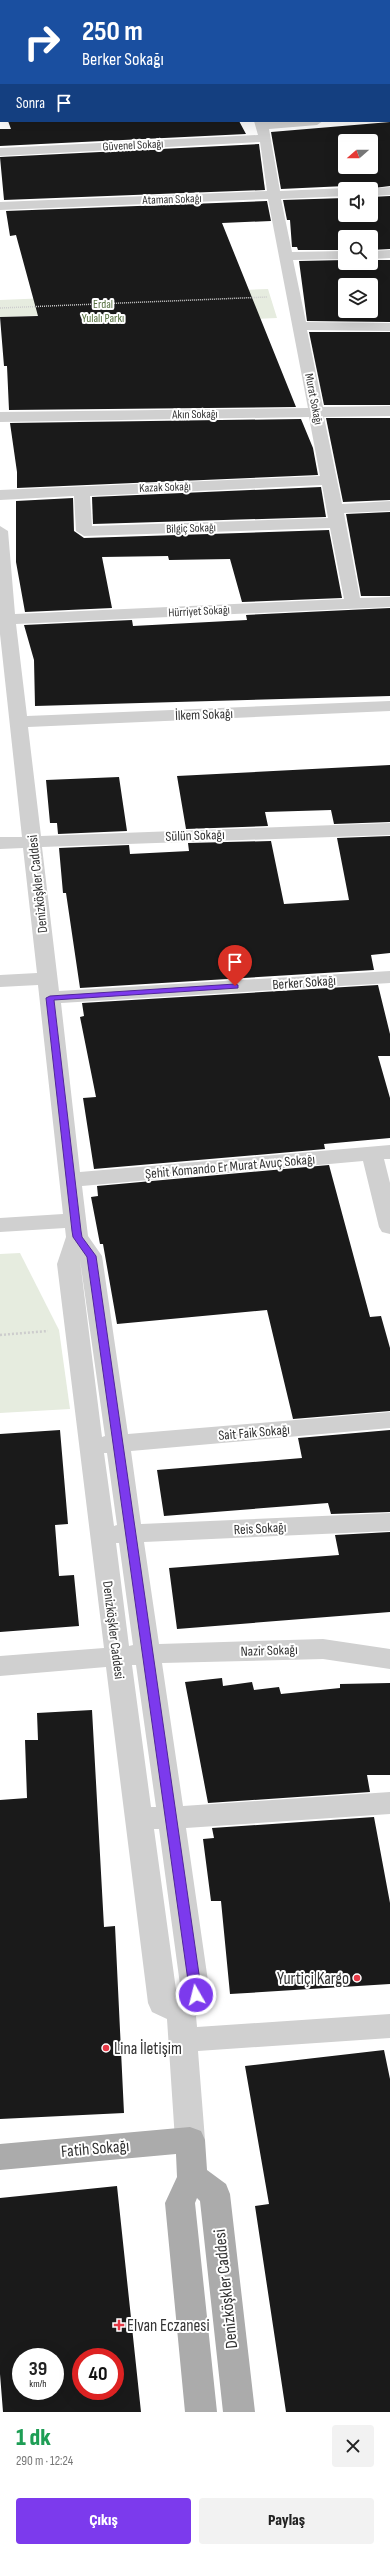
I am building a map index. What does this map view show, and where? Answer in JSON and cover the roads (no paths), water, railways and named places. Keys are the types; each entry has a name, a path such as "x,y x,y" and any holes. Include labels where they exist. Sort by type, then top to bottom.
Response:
{"main road":[{"name":"Fatih Sokağı","path":"0,2157 190,2140"},
{"path":"190,2140 192,2176 180,2203 201,2412"},
{"name":"Denizköşkler Caddesi","path":"192,2176 215,2194 239,2412"}],"street":[{"path":"261,123 289,122"},
{"name":"Murat Sokağı","path":"261,123 266,138 274,195 353,604"},
{"name":"Güvenel Sokağı","path":"0,152 266,138"},
{"path":"378,192 390,191"},
{"name":"Ataman Sokağı","path":"0,206 338,192"},
{"path":"378,254 390,254"},
{"path":"286,256 338,255"},
{"path":"300,326 390,327"},
{"name":"Akın Sokağı","path":"0,416 390,411"},
{"name":"Kazak Sokağı","path":"0,495 329,480"},
{"name":"Bilgiç Sokağı","path":"82,491 84,531 336,516"},
{"path":"336,516 390,506"},
{"name":"Denizköşkler Caddesi","path":"0,531 4,620 19,722 76,1228 68,1264 162,2003 182,2026 196,1995 91,1256 76,1228"},
{"name":"Hürriyet Sokağı","path":"4,620 390,602"},
{"name":"İlkem Sokağı","path":"19,722 390,706"},
{"name":"Sülün Sokağı","path":"0,843 390,828"},
{"name":"Berker Sokağı","path":"50,998 390,977"},
{"path":"0,981 47,978"},
{"path":"381,1153 390,1227"},
{"name":"Şehit Komando Er Murat Avuç Sokağı","path":"70,1180 381,1153"},
{"path":"0,1225 76,1228"},
{"name":"Sait Faik Sokağı","path":"91,1446 390,1420"},
{"name":"Reis Sokağı","path":"102,1534 131,1534 390,1522"},
{"name":"Nazir Sokağı","path":"0,1666 118,1658 147,1654 323,1649 390,1659"},
{"path":"138,1818 171,1818 390,1804"},
{"path":"190,2140 182,2026 390,2026"}],"place":[{"name":"Yurtiçi Kargo","path":"357,1978"},
{"name":"Lina İletişim","path":"106,2048"},
{"name":"Elvan Eczanesi","path":"119,2325"}],"park label":[{"name":"Erdal Yulalı Parkı","path":"103,311"}]}
